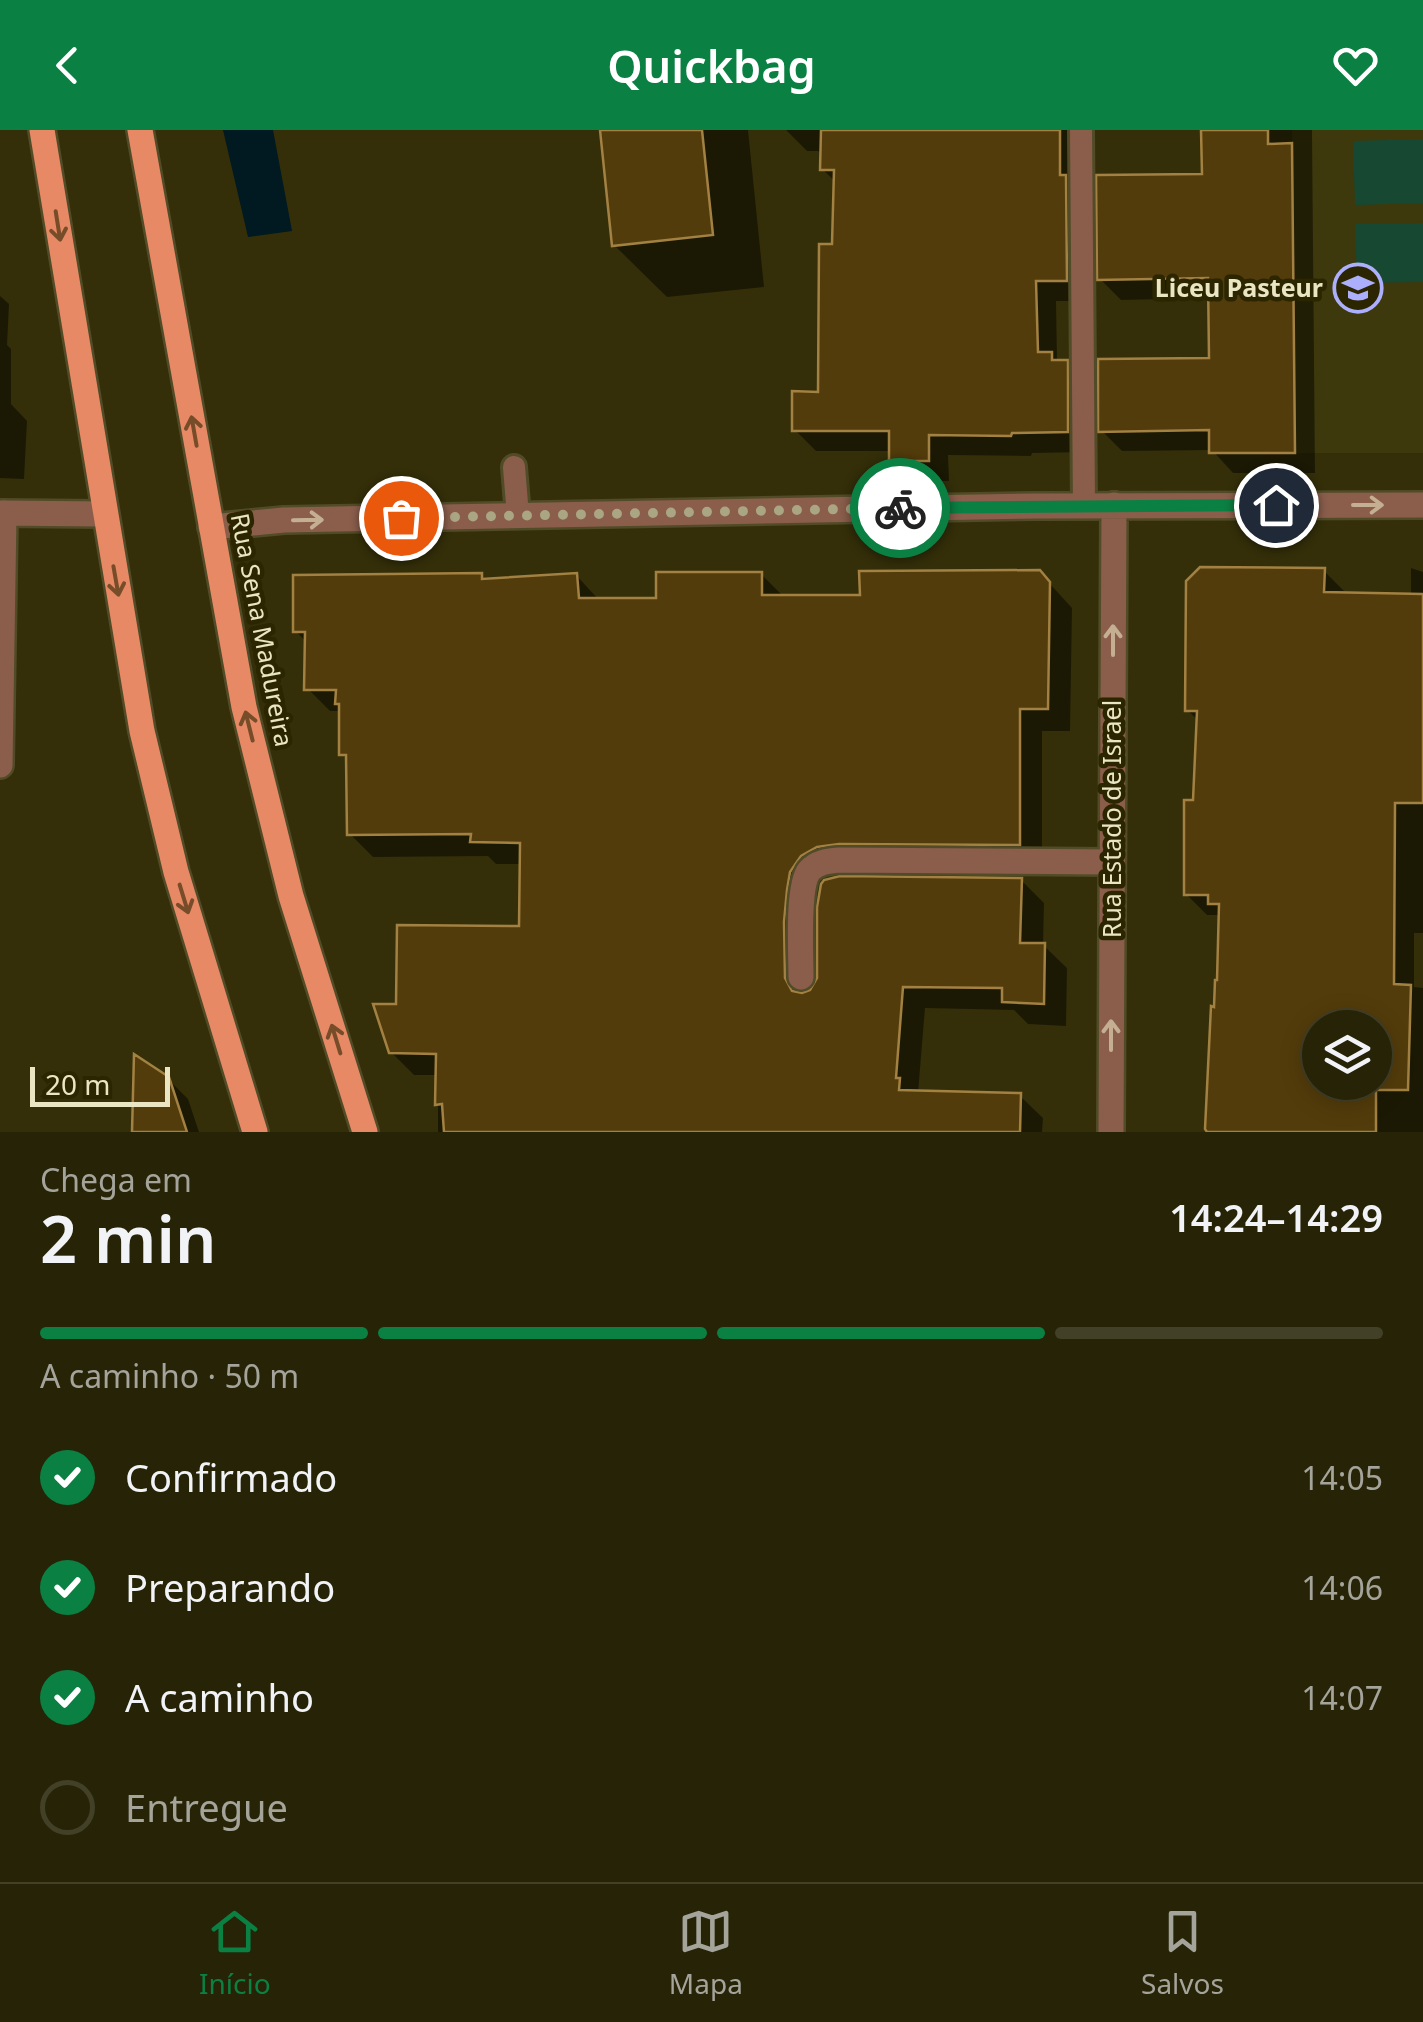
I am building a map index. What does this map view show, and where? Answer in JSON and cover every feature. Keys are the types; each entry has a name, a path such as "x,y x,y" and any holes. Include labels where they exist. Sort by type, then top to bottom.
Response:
{"main road":[{"path":"42,130 142,731 176,872 255,1132"},
{"name":"Rua Sena Madureira","path":"140,130 244,707 291,896 365,1132"}],"street":[{"path":"211,527 284,520 1084,506 1423,505"},
{"name":"Rua Estado de Israel","path":"1111,1132 1114,506"},
{"path":"0,765 2,513 104,514"},
{"path":"801,977 802,894 807,874 824,862 1112,862"}],"lane":[{"path":"1081,130 1084,506"},
{"path":"514,467 518,516"}],"shaded area":[{"name":"Liceu Pasteur","path":"1292,130 1423,130 1423,453 1295,453"}],"green space":[{"path":"1423,139 1423,203 1355,205 1353,141"},
{"path":"1423,223 1423,282 1357,283 1355,224"}],"water":[{"path":"223,130 273,130 292,231 248,237"}],"building":[{"path":"600,130 702,130 713,235 612,246"},
{"path":"821,130 1060,130 1060,175 1066,175 1067,281 1036,281 1038,352 1052,352 1052,360 1068,360 1068,432 929,435 929,461 889,461 889,431 792,431 792,391 818,392 819,244 832,244 834,170 820,170"},
{"path":"1201,130 1268,130 1268,144 1292,143 1295,453 1209,453 1209,430 1098,432 1098,359 1209,358 1208,278 1097,280 1096,175 1202,174"},
{"path":"1200,567 1325,568 1324,592 1423,594 1423,803 1395,803 1394,984 1411,985 1408,1090 1392,1090 1392,1010 1302,1010 1302,1100 1376,1100 1376,1132 1205,1129 1219,904 1208,904 1208,895 1184,895 1184,800 1193,800 1197,711 1185,711 1186,581"},
{"path":"1040,570 1050,582 1048,709 1020,709 1020,845 817,847 801,856 790,872 784,922 785,978 792,991 802,993 810,990 817,978 817,907 824,880 840,876 1022,878 1020,943 1045,943 1044,1004 1002,1002 1002,988 903,987 896,1078 900,1078 899,1090 1021,1093 1020,1132 444,1132 442,1104 435,1105 436,1054 389,1053 373,1004 396,1004 397,925 519,926 520,843 470,842 471,834 347,835 346,755 339,755 339,704 335,704 336,690 304,690 305,632 293,632 293,575 482,573 482,579 577,573 579,598 656,598 656,572 762,572 762,595 860,595 859,571"},
{"path":"134,1054 169,1077 187,1132 132,1132"}],"way so far":[{"path":"401,518 900,508"}],"place":[{"name":"Liceu Pasteur","path":"1358,288"}],"route":[{"path":"900,508 1276,505"}]}
